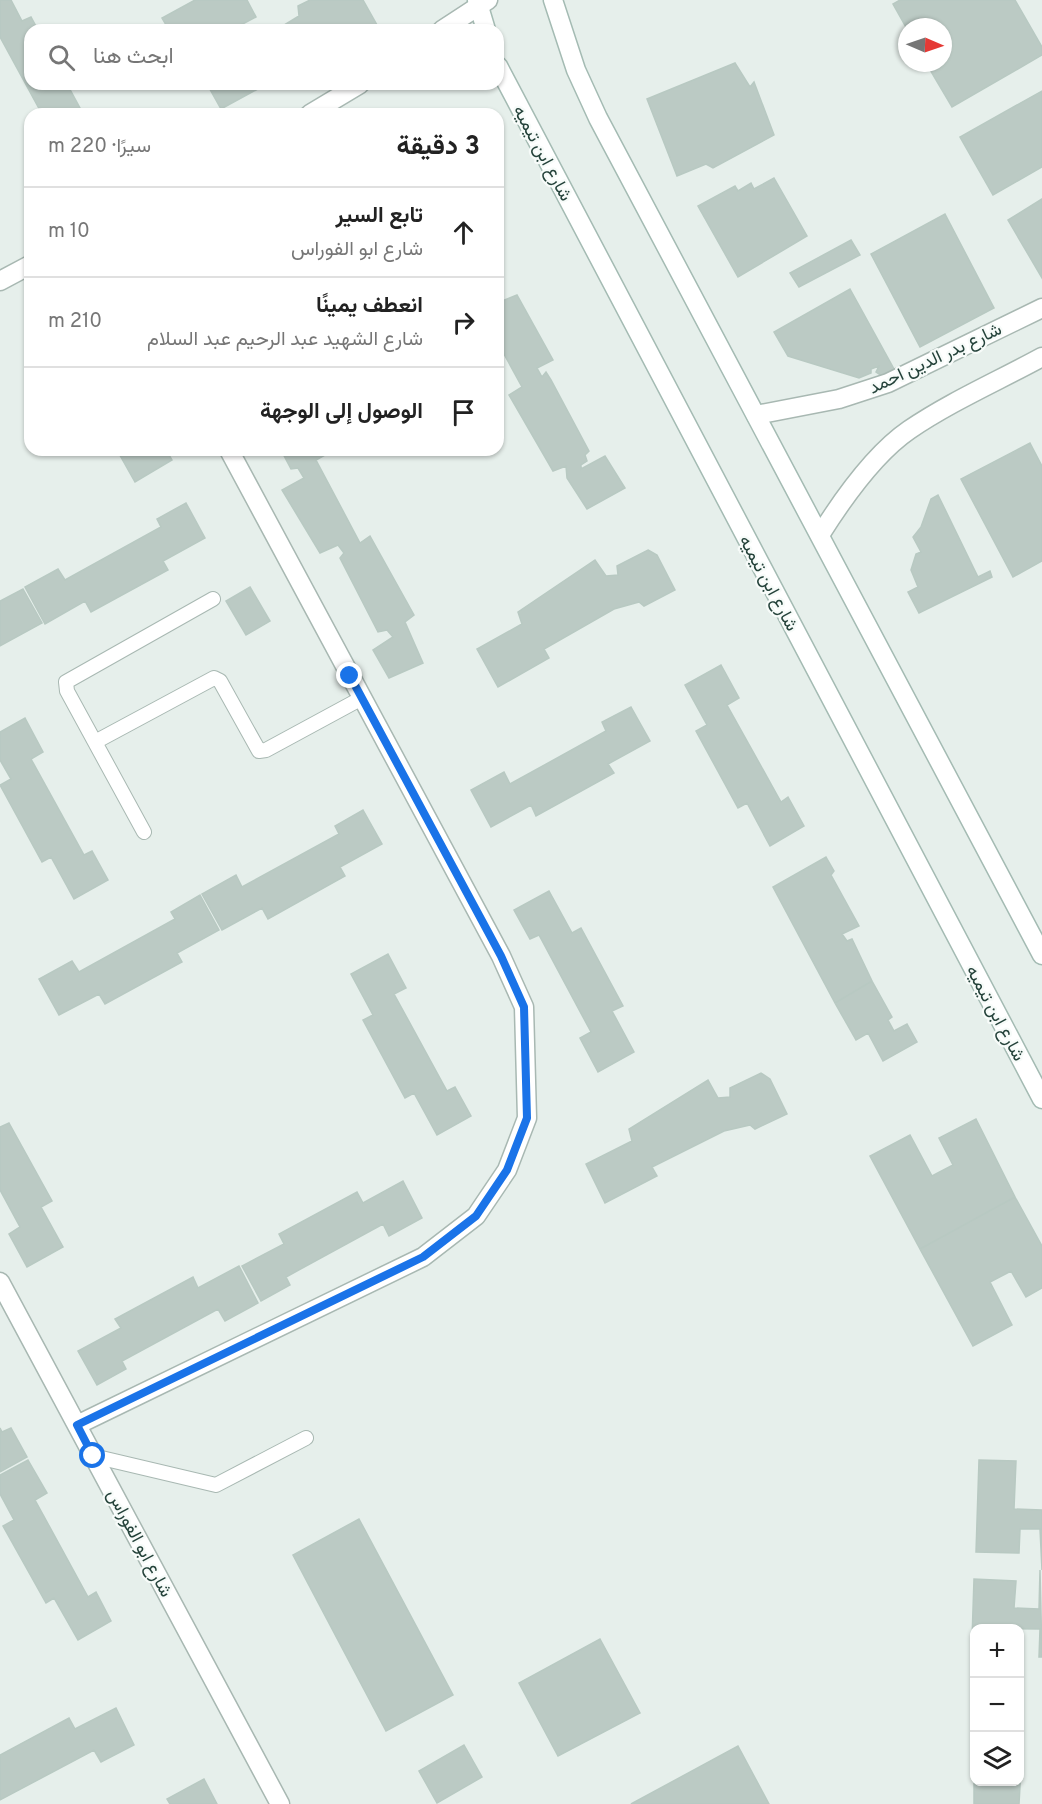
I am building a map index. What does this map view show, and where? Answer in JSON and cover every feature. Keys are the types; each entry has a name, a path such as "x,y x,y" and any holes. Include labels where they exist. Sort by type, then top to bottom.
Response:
{"street":[{"path":"553,0 576,70 598,118 1042,955"},
{"path":"450,24 481,2 485,24"},
{"name":"شارع ابن تيميه","path":"504,77 1042,1100"},
{"path":"320,108 350,90"},
{"path":"0,281 24,268"},
{"name":"شارع بدر الدين احمد","path":"756,415 839,399 888,383 1042,308"},
{"path":"820,535 840,504 866,473 908,431 1042,357"},
{"path":"77,1425 423,1257 476,1216 507,1170 527,1118 524,1007 501,956 232,456"},
{"name":"شارع ابو الفوراس","path":"0,1282 280,1804"}],"lane":[{"path":"144,832 67,691 66,682 213,599"},
{"path":"95,742 214,678 220,681 259,751 266,750 362,698"},
{"path":"93,1456 216,1485 306,1438"}],"building":[{"path":"0,0 11,0 22,21 31,17 35,24 24,24 24,81 0,37"},
{"path":"195,0 247,0 256,17 243,24 166,24 162,18"},
{"path":"310,0 363,0 376,24 286,24 299,16 298,6"},
{"path":"900,0 1015,0 1042,47 1042,55 952,107 931,72 952,72 952,18 901,18 893,4"},
{"path":"735,63 750,87 754,82 774,135 713,168 706,164 677,176 647,99"},
{"path":"29,90 70,90 80,108 39,108"},
{"path":"210,90 256,90 223,108 220,108"},
{"path":"1042,91 1042,167 993,195 960,137"},
{"path":"774,178 807,236 738,277 698,206 735,186 738,191 751,183 754,189"},
{"path":"1042,199 1042,278 1008,220"},
{"path":"945,214 994,308 920,347 871,254"},
{"path":"851,240 860,255 799,287 790,273"},
{"path":"850,289 894,369 882,376 876,372 879,366 871,369 871,373 859,378 788,356 774,332"},
{"path":"517,295 553,360 537,368 542,377 546,372 589,451 585,455 587,461 581,465 581,469 605,456 625,488 587,509 567,478 566,466 553,471 509,395 522,387 504,354 504,300"},
{"path":"1030,443 1042,466 1042,561 1013,577 961,479"},
{"path":"120,456 170,456 172,460 135,482"},
{"path":"284,456 323,456 316,460 360,543 370,536 414,615 405,622 423,663 389,678 373,650 393,637 387,630 378,632 340,558 344,553 338,545 320,553 282,490 304,478 298,468 291,469"},
{"path":"938,495 978,577 990,571 992,577 919,613 908,592 918,587 911,570 916,554 921,552 913,537 921,527 931,499"},
{"path":"186,503 205,538 163,561 168,570 91,612 85,601 45,624 25,587 58,569 65,580 161,527 157,519"},
{"path":"648,550 657,555 675,590 644,606 639,602 614,609 544,649 549,658 498,687 477,649 522,624 518,612 595,560 606,576 618,575 617,566"},
{"path":"250,587 270,621 246,635 226,601"},
{"path":"23,589 42,623 0,646 0,601"},
{"path":"721,665 739,698 727,705 781,802 788,797 804,826 770,846 747,803 738,808 696,731 707,725 685,685"},
{"path":"631,707 650,741 608,764 614,773 536,816 531,805 491,827 471,790 504,772 510,784 606,731 602,722"},
{"path":"25,718 43,752 31,759 84,855 92,851 108,880 74,899 51,857 42,862 0,785 11,779 0,760 0,732"},
{"path":"363,810 382,844 340,867 345,876 268,919 262,908 222,930 202,894 236,875 242,887 339,834 335,826"},
{"path":"826,857 834,871 831,875 859,926 842,934 847,941 852,939 872,981 835,1003 773,887"},
{"path":"549,891 572,933 581,928 623,1006 612,1011 634,1052 598,1072 580,1038 591,1032 539,935 530,939 514,910"},
{"path":"200,895 219,930 177,953 182,962 105,1004 99,994 59,1015 39,979 72,961 79,972 175,919 171,912"},
{"path":"388,954 406,988 394,994 447,1091 455,1087 471,1116 437,1135 414,1093 405,1098 363,1020 373,1015 351,974"},
{"path":"872,981 892,1017 888,1020 894,1031 907,1024 917,1042 883,1061 868,1033 856,1040 835,1003"},
{"path":"761,1073 770,1079 787,1114 755,1129 750,1125 724,1131 652,1167 657,1176 605,1203 586,1164 632,1141 629,1129 708,1080 718,1098 730,1097 730,1088"},
{"path":"976,1119 1015,1197 920,1249 870,1156 910,1135 932,1176 953,1165 939,1138"},
{"path":"9,1123 52,1201 41,1207 63,1247 27,1267 9,1234 20,1227 0,1190 0,1127"},
{"path":"403,1181 422,1218 389,1236 383,1224 286,1277 290,1285 261,1301 242,1266 284,1244 279,1234 357,1192 363,1203"},
{"path":"1015,1197 1042,1246 1042,1288 1026,1297 1011,1271 990,1282 1012,1325 973,1346 920,1249"},
{"path":"239,1266 258,1303 225,1321 218,1309 122,1361 126,1369 97,1385 78,1351 121,1328 115,1319 193,1277 198,1288"},
{"path":"0,1428 2,1432 11,1428 27,1457 0,1472"},
{"path":"28,1460 47,1493 35,1500 88,1597 96,1592 111,1621 78,1640 54,1598 46,1603 3,1526 14,1520 0,1494 0,1475"},
{"path":"979,1460 1016,1461 1014,1509 1042,1510 1042,1570 1040,1529 1020,1529 1019,1553 976,1552"},
{"path":"359,1519 453,1695 386,1731 293,1555"},
{"path":"1040,1570 1042,1657 1039,1657 1040,1629 1024,1629 1024,1624 973,1624 974,1579 1016,1581 1014,1608 1039,1609"},
{"path":"600,1639 640,1713 558,1756 519,1683"},
{"path":"116,1708 134,1745 101,1762 94,1750 0,1800 0,1755 69,1718 75,1729"},
{"path":"464,1745 482,1777 437,1803 419,1771"},
{"path":"738,1746 769,1804 631,1804"},
{"path":"204,1779 217,1804 170,1804 167,1799"},
{"path":"974,1786 1020,1786 1019,1804 974,1804"}],"route":[{"path":"93,1456 77,1425 423,1257 450,1238 476,1216 507,1170 527,1118 524,1007 501,956 350,676"}]}
